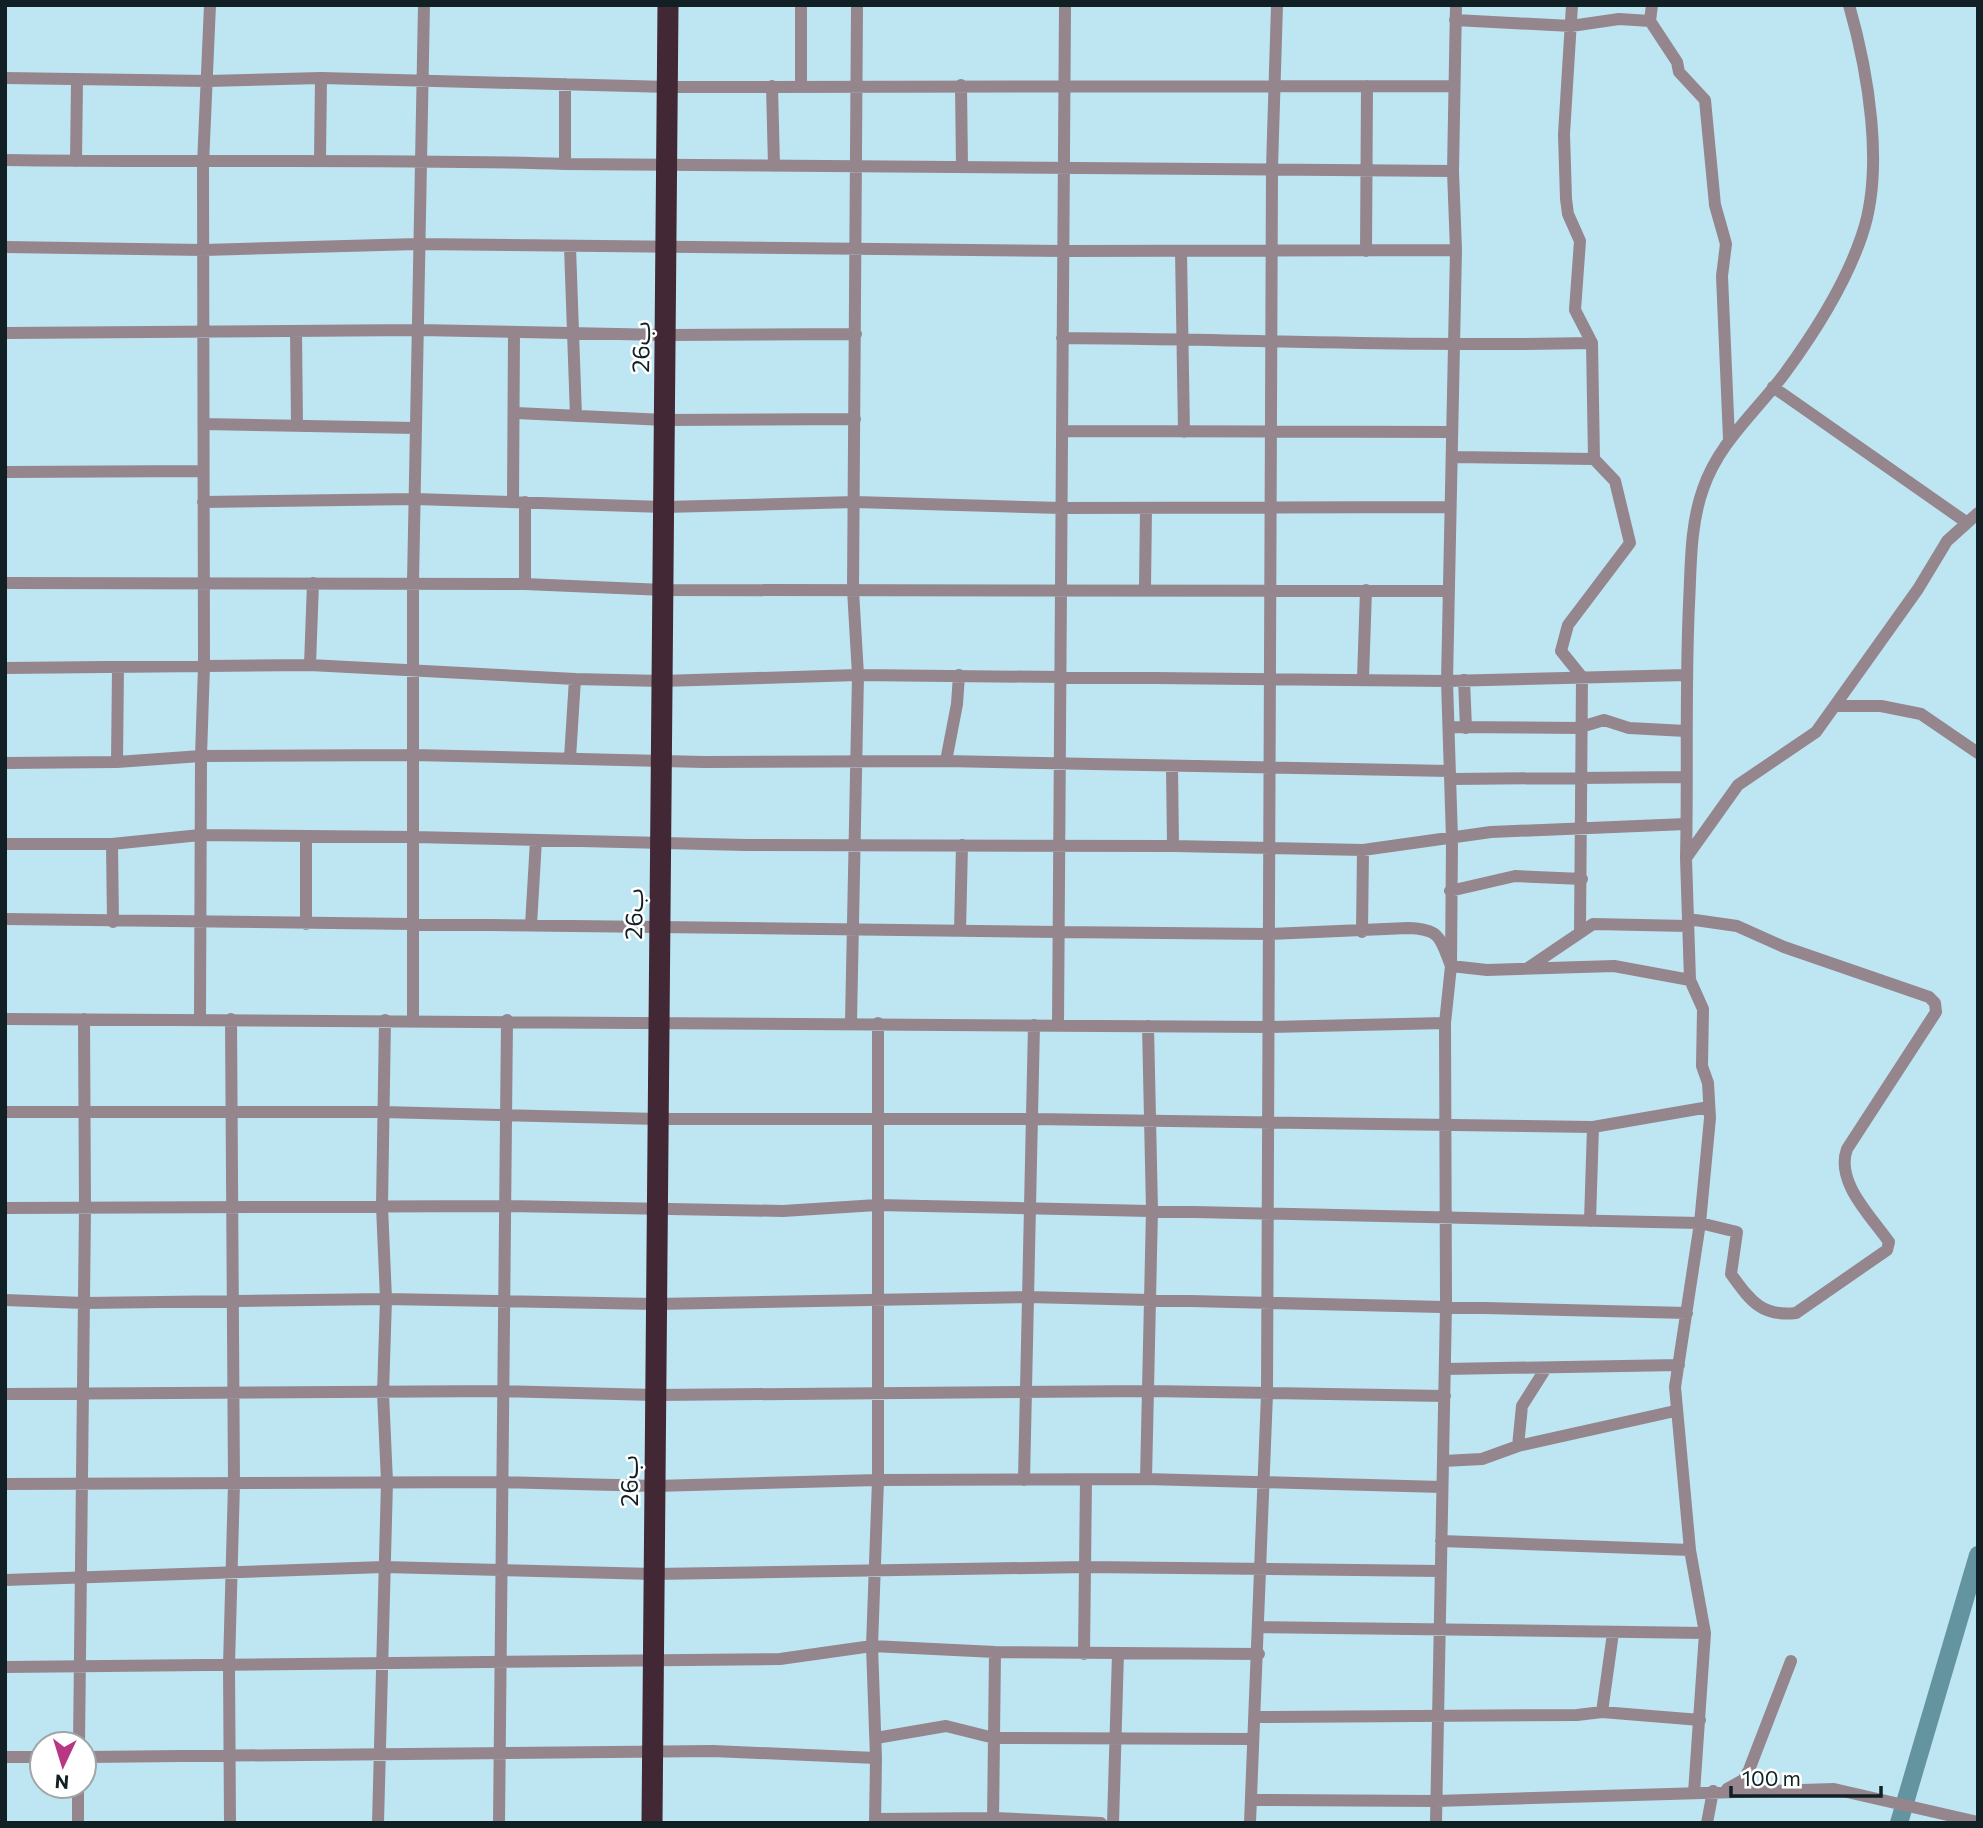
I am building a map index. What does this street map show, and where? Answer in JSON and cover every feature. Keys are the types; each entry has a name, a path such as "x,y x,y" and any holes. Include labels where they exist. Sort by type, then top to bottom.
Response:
{"highway":[{"name":"26ب","path":"652,1823 668,5"}],"street":[{"path":"200,1019 204,666 203,164 211,5"},
{"path":"413,1020 413,583 425,5"},
{"path":"801,5 801,85"},
{"path":"850,1023 858,675 853,590 859,85 857,5"},
{"path":"1058,1025 1065,5"},
{"path":"1250,1823 1261,1627 1267,1394 1272,168 1277,5"},
{"path":"1436,1823 1445,1396 1445,1023 1451,966 1452,839 1447,681 1456,250 1453,171 1455,5"},
{"path":"1572,5 1564,134 1568,214 1580,241 1574,310 1592,343 1594,459 1615,481 1630,543 1568,625 1561,651 1581,677 1580,931"},
{"path":"1653,5 1650,21 1677,62 1679,72 1705,100 1715,205 1726,244 1722,276 1729,439"},
{"path":"1694,1793 1705,1633 1690,1550 1683,1463 1675,1411 1710,1138 1708,1083 1702,1066 1703,1009 1690,981 1686,858 1686,675 1692,543 1702,490 1729,439 1773,387 1843,281 1863,233 1872,184 1872,148 1867,92 1849,5"},
{"path":"1455,20 1571,26 1619,19 1650,21"},
{"path":"5,78 208,81 321,78 669,87 1454,86"},
{"path":"320,159 321,78"},
{"path":"76,161 77,81"},
{"path":"565,85 565,164"},
{"path":"961,85 962,167"},
{"path":"772,86 774,166"},
{"path":"1366,251 1367,86"},
{"path":"5,160 203,164 320,159 565,164 1453,171"},
{"path":"5,247 204,250 418,244 1064,251 1456,250"},
{"path":"570,247 576,416"},
{"path":"1181,251 1184,432"},
{"path":"5,333 418,330 666,335 856,334"},
{"path":"296,331 297,426"},
{"path":"514,332 519,502 525,584"},
{"path":"1062,338 1272,339 1453,346 1592,343"},
{"path":"1773,387 1966,522"},
{"path":"516,413 665,420 855,419"},
{"path":"204,424 416,428"},
{"path":"1062,431 1452,432"},
{"path":"1451,457 1594,459"},
{"path":"5,472 203,471"},
{"path":"203,502 415,499 664,507 855,502 1061,508 1450,507"},
{"path":"1145,588 1146,508"},
{"path":"1686,858 1738,785 1816,732 1918,589 1947,541 1978,513"},
{"path":"5,583 525,584 664,590 1145,588 1449,591"},
{"path":"310,665 313,583"},
{"path":"1363,679 1366,590"},
{"path":"5,668 310,665 662,681 858,675 1447,681 1686,675"},
{"path":"117,667 117,762"},
{"path":"946,761 957,704 959,675"},
{"path":"570,758 575,679"},
{"path":"1464,680 1466,728"},
{"path":"1835,706 1881,706 1921,714 1978,753"},
{"path":"1449,727 1581,727 1604,720 1629,728 1686,731"},
{"path":"5,763 117,762 201,756 414,755 660,761 946,761 1270,767 1582,780 1686,777"},
{"path":"1172,766 1173,846"},
{"path":"5,844 112,844 200,835 414,836 854,846 1173,846 1363,850 1491,832 1686,824"},
{"path":"306,836 306,924"},
{"path":"531,925 536,840"},
{"path":"112,844 113,922"},
{"path":"960,931 962,845"},
{"path":"1362,932 1363,850"},
{"path":"1450,891 1515,876 1582,879"},
{"path":"5,919 1059,932 1269,933 1428,929 1439,936 1451,966"},
{"path":"5,1208 506,1206 783,1211 877,1205 1700,1223 1737,1232 1731,1274 1761,1310 1779,1315 1796,1313 1835,1284 1883,1255 1889,1242 1847,1181 1842,1163 1847,1149 1936,1012 1935,1003 1929,997 1784,947 1737,926 1688,922 1593,924 1528,968"},
{"path":"1451,966 1487,970 1614,966 1690,981"},
{"path":"5,1019 507,1020 1269,1027 1445,1023"},
{"path":"79,1730 79,1485 84,1395 84,1019"},
{"path":"230,1823 232,1754 229,1665 234,1484 231,1019"},
{"path":"378,1823 377,1753 387,1482 383,1393 386,1299 382,1206 384,1020"},
{"path":"499,1823 507,1020"},
{"path":"878,1023 878,1480 872,1646 876,1738 875,1821 1101,1823"},
{"path":"1024,1480 1034,1025"},
{"path":"1146,1479 1152,1210 1147,1026"},
{"path":"5,1112 382,1112 658,1119 1032,1119 1593,1127 1709,1107"},
{"path":"1590,1221 1593,1127"},
{"path":"5,1300 84,1303 386,1299 656,1304 1028,1297 1446,1305 1687,1313"},
{"path":"1445,1369 1679,1365"},
{"path":"1518,1446 1522,1406 1546,1368"},
{"path":"5,1394 503,1391 655,1395 1149,1391 1445,1396"},
{"path":"1443,1461 1482,1459 1518,1446 1675,1411"},
{"path":"5,1484 502,1482 654,1486 878,1480 1146,1479 1441,1487"},
{"path":"1084,1654 1086,1480"},
{"path":"1441,1541 1690,1550"},
{"path":"5,1580 384,1567 654,1574 1086,1567 1440,1571"},
{"path":"1261,1627 1705,1633"},
{"path":"1602,1712 1613,1633"},
{"path":"5,1667 780,1658 872,1646 1084,1654 1259,1654"},
{"path":"994,1821 995,1652"},
{"path":"1113,1823 1118,1653"},
{"path":"1707,1823 1718,1791 1743,1780 1749,1770 1791,1661"},
{"path":"1255,1717 1577,1715 1602,1712 1700,1720"},
{"path":"876,1738 946,1726 994,1738 1253,1739"},
{"path":"98,1757 652,1751 876,1758"},
{"path":"5,1757 28,1757"},
{"path":"1251,1800 1436,1801 1834,1789 1978,1822"},
{"path":"78,1800 78,1823"}],"waterway":[{"path":"1899,1823 1978,1555"}]}
